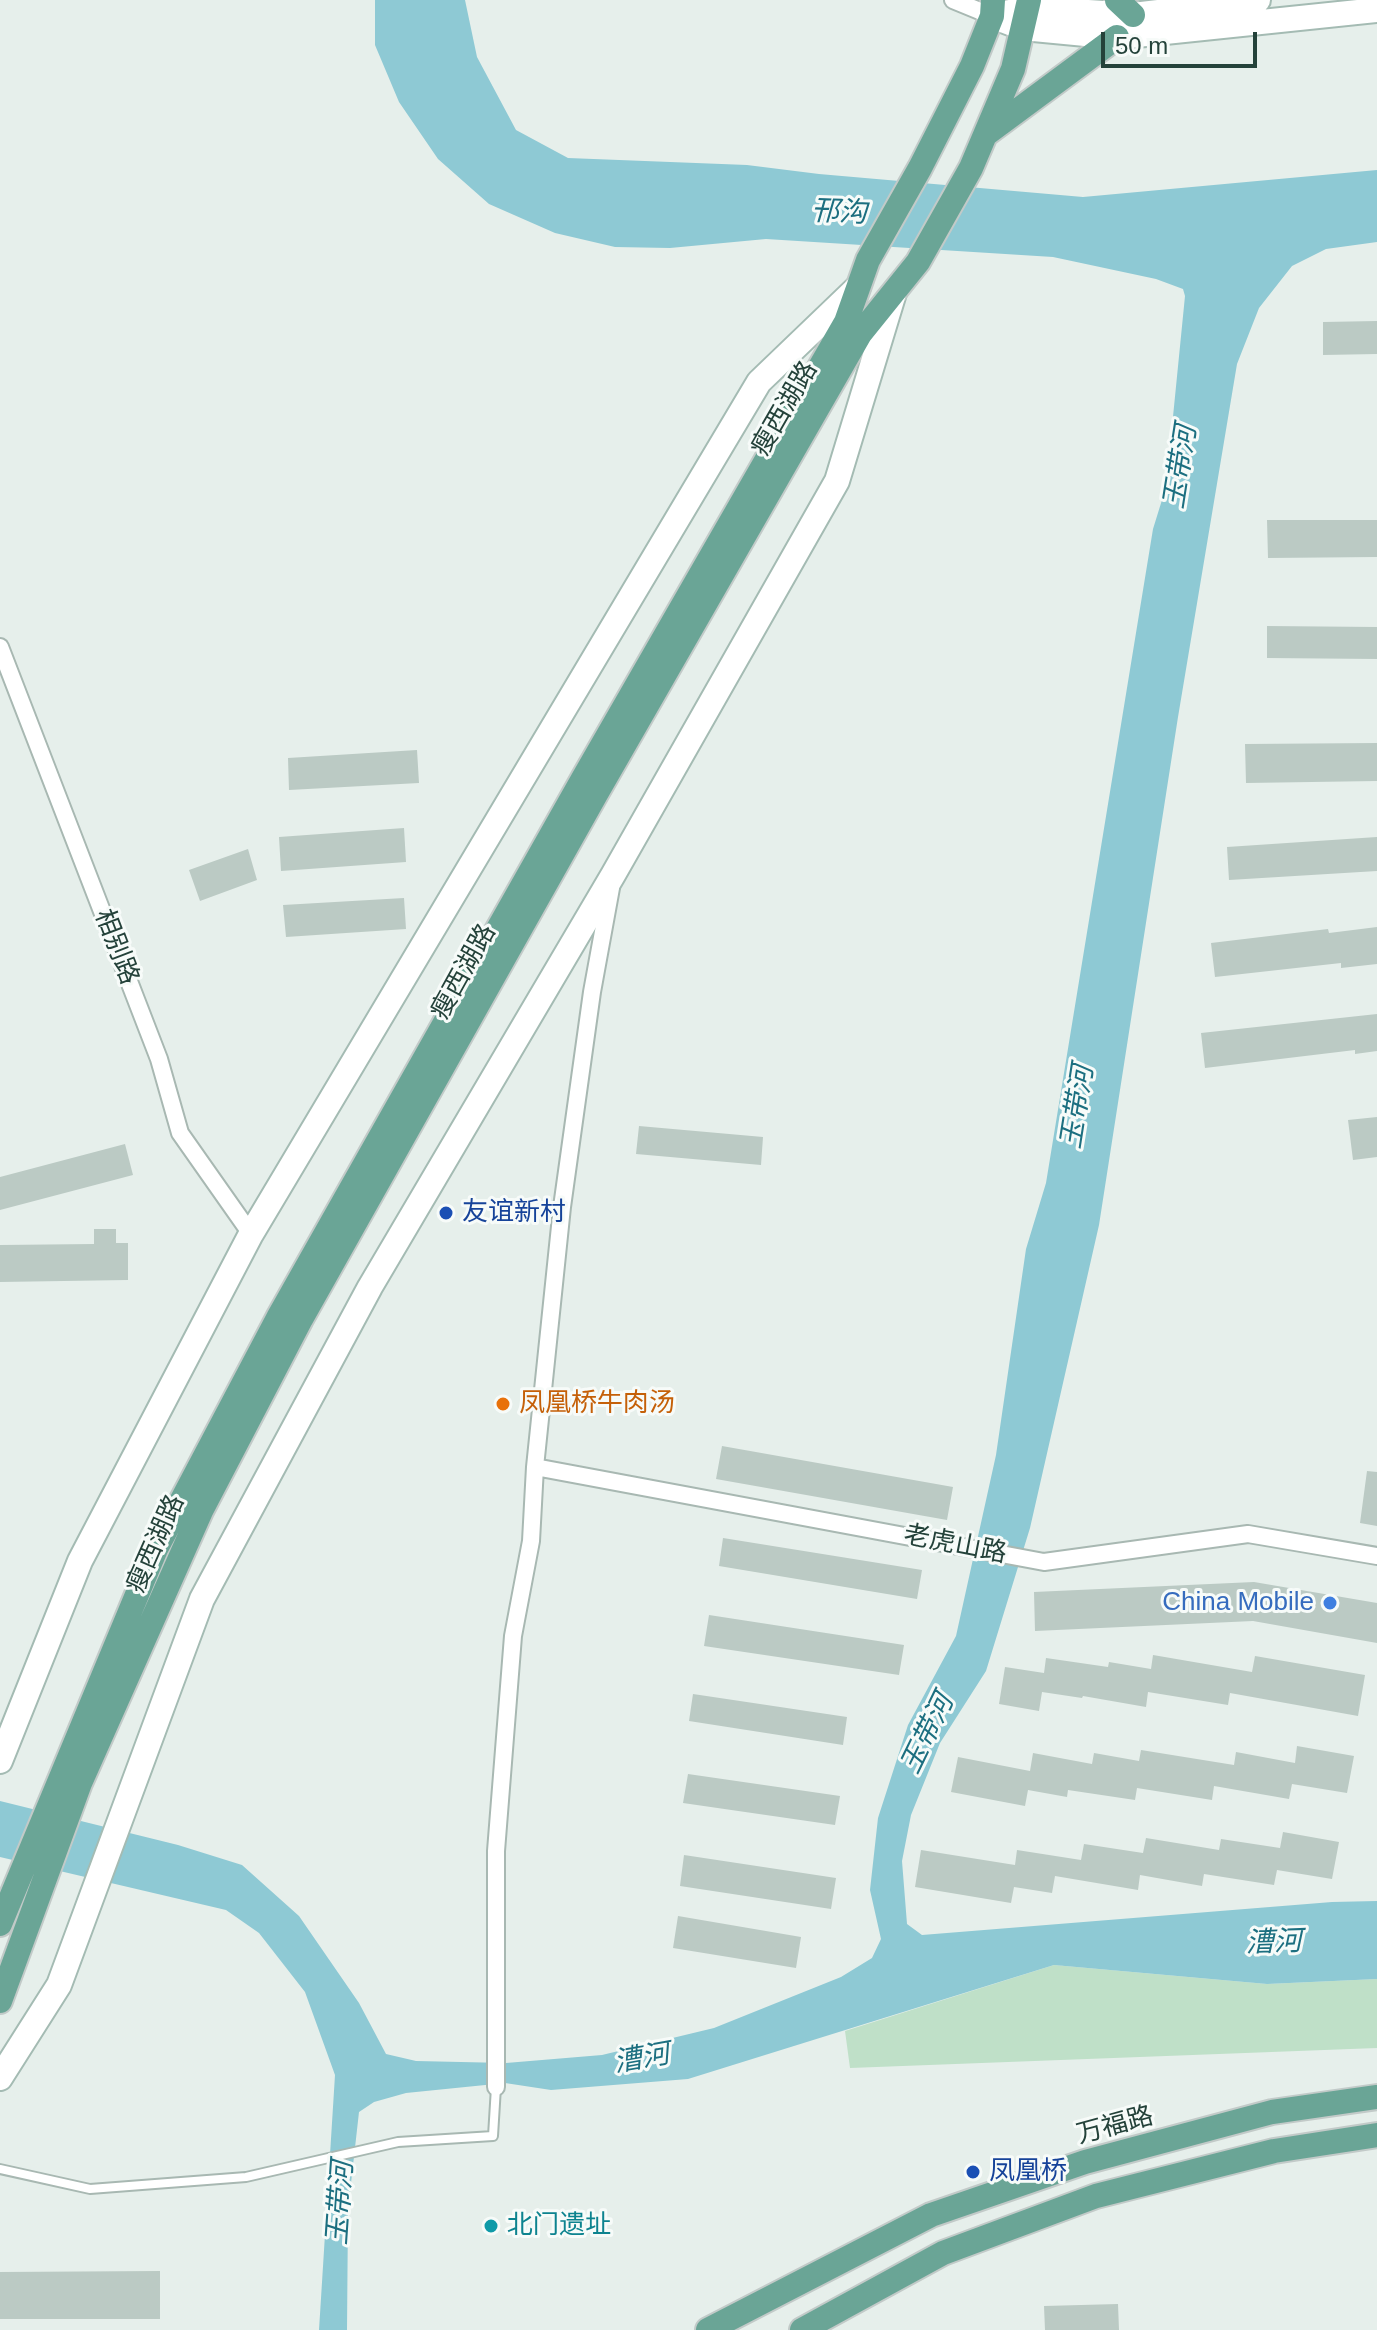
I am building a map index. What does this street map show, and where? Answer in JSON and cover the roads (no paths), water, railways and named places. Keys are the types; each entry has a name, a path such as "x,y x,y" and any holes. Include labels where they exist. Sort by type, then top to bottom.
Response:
{"main road":[{"name":"瘦西湖路","path":"0,2001 40,1891 68,1782 156,1549 278,1318 846,322 868,260 972,66 993,8"},
{"name":"瘦西湖路","path":"0,1924 13,1888 201,1511 301,1319 588,807 860,334 918,262 971,168 1013,69 1027,12"},
{"path":"984,136 1117,37"},
{"name":"万福路","path":"708,2330 931,2215 1085,2162 1258,2116 1377,2097"},
{"path":"802,2330 943,2253 1096,2196 1274,2151 1377,2135"}],"street":[{"path":"953,0 1027,12 1117,37 1377,10"},
{"path":"1027,12 1258,0"},
{"path":"0,1761 80,1561 251,1234 759,382 858,287"},
{"path":"0,2078 59,1985 202,1599 370,1287 613,875 837,481 894,293"},
{"name":"相别路","path":"0,647 159,1059 180,1133 251,1234"},
{"path":"496,2087 496,1851 513,1636 531,1541 535,1467 562,1207 592,992 613,875"},
{"name":"老虎山路","path":"535,1467 1044,1562 1248,1534 1377,1556"}],"lane":[{"path":"0,2169 90,2189 246,2177 398,2142 493,2136 496,2087"}],"water":[{"path":"375,0 465,0 477,57 516,130 568,158 747,165 1083,197 1377,170 1377,242 1326,249 1292,266 1259,308 1237,364 1099,1225 1030,1528 986,1671 940,1743 911,1815 902,1861 907,1924 922,1935 1377,1901 1377,1979 1267,1984 1054,1965 688,2079 551,2090 505,2083 406,2093 374,2102 359,2112 348,2210 347,2330 319,2330 335,2075 305,1992 259,1933 226,1910 0,1857 0,1801 178,1845 242,1865 299,1916 359,2003 386,2054 416,2061 506,2063 602,2055 714,2028 841,1977 872,1958 881,1939 870,1890 878,1818 908,1725 956,1636 996,1455 1026,1249 1046,1183 1153,529 1166,487 1185,296 1183,289 1156,279 1053,257 766,239 670,248 615,247 555,233 489,204 438,159 399,102 375,45"}],"place":[{"name":"友谊新村","path":"446,1213"},
{"name":"凤凰桥牛肉汤","path":"503,1404"},
{"name":"China Mobile","path":"1330,1603"},
{"name":"凤凰桥","path":"973,2172"},
{"name":"北门遗址","path":"491,2226"}],"water label":[{"name":"邗沟","path":"839,213"},
{"name":"玉带河","path":"1181,467"},
{"name":"玉带河","path":"1078,1107"},
{"name":"玉带河","path":"928,1734"},
{"name":"漕河","path":"1274,1943"},
{"name":"漕河","path":"642,2059"},
{"name":"玉带河","path":"341,2203"}]}
